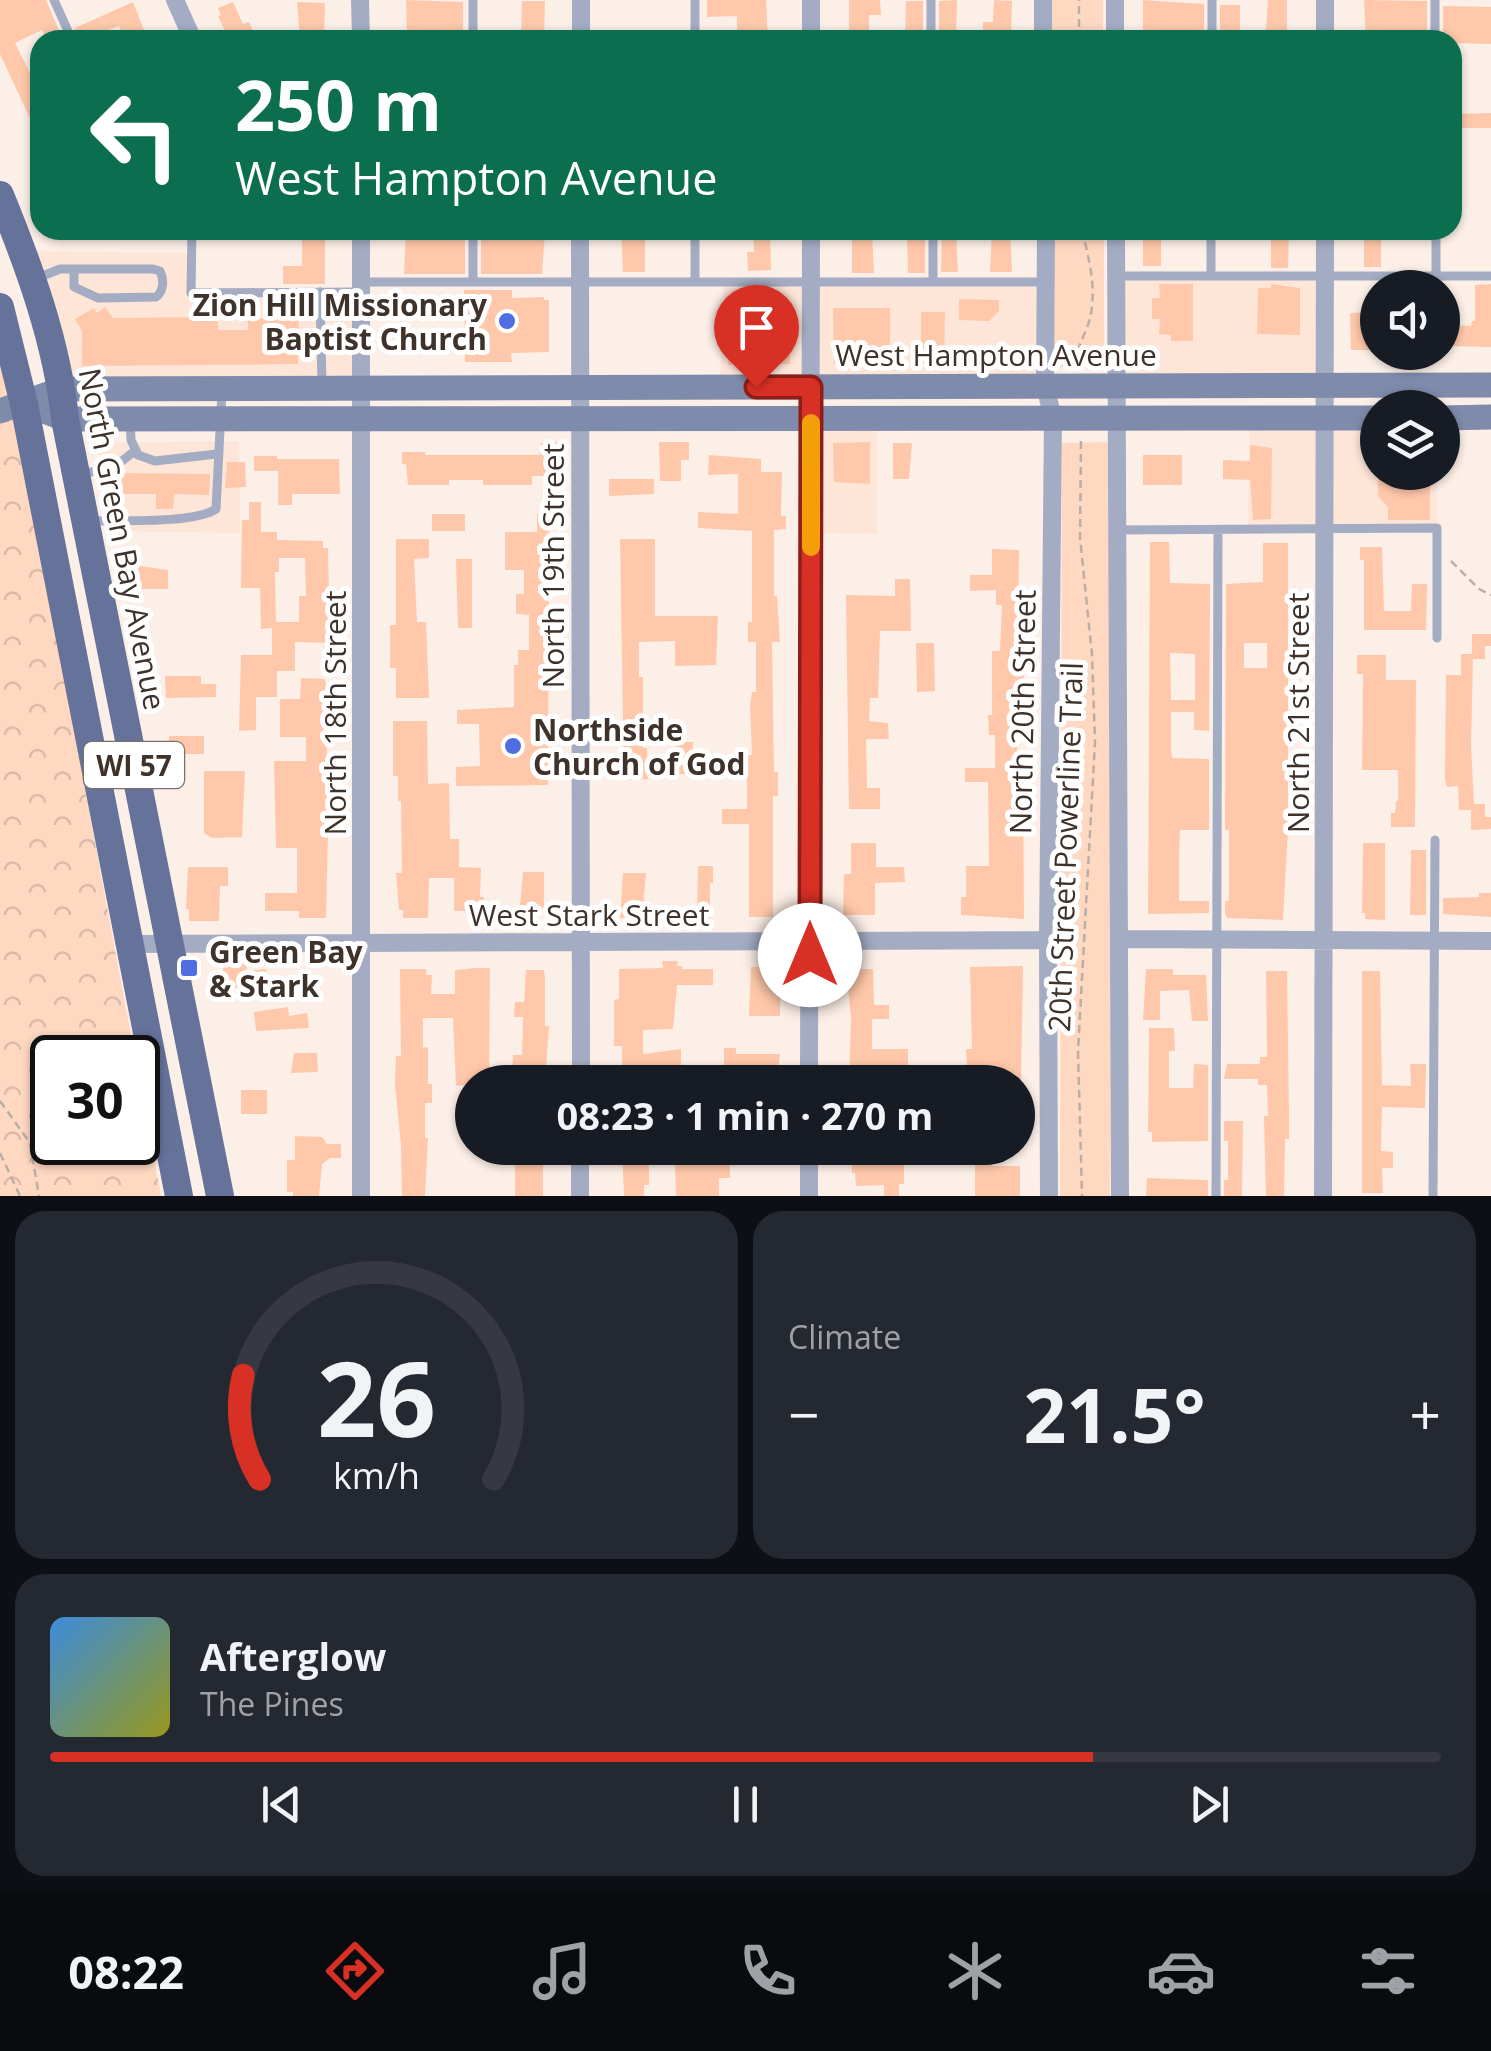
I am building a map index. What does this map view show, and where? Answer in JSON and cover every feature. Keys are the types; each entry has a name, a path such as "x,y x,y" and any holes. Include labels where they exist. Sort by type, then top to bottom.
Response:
{"main road":[{"name":"North Green Bay Avenue","path":"3,209 32,280 62,389 66,419 90,473 86,521 220,1196"},
{"name":"WI 57","path":"0,307 12,407 62,594 179,1196"},
{"name":"West Hampton Avenue","path":"12,407 62,389 1491,385"},
{"path":"12,407 66,419 1360,418"},
{"path":"1460,418 1491,418"}],"street":[{"path":"175,0 188,30"},
{"path":"360,0 360,30"},
{"path":"581,0 581,30"},
{"path":"811,0 811,30"},
{"path":"1043,0 1044,30"},
{"path":"1114,0 1115,30"},
{"path":"1325,0 1325,30"},
{"name":"North 18th Street","path":"360,1196 364,419 361,240"},
{"name":"North 19th Street","path":"580,240 580,1065"},
{"path":"809,1065 811,240"},
{"name":"North 20th Street","path":"1046,240 1045,386 1053,418 1049,1196"},
{"path":"1116,240 1120,1196"},
{"name":"North 21st Street","path":"1323,1196 1325,240"},
{"path":"1120,939 1491,940"},
{"name":"West Stark Street","path":"130,944 1048,940"},
{"path":"580,1165 580,1196"},
{"path":"809,1165 809,1196"}],"lane":[{"path":"54,0 68,30"},
{"path":"473,0 473,30"},
{"path":"694,0 694,30"},
{"path":"931,0 932,30"},
{"path":"1212,0 1212,30"},
{"path":"1435,0 1435,30"},
{"path":"192,240 191,293 320,292 473,282 1046,282"},
{"path":"473,240 473,282"},
{"path":"695,240 695,282"},
{"path":"933,240 934,282"},
{"path":"1211,240 1211,276"},
{"path":"1436,240 1436,270"},
{"path":"32,280 60,270 152,269 160,271 162,290 156,298 98,298 74,287 74,270"},
{"path":"1117,276 1360,276"},
{"path":"1460,276 1491,276"},
{"path":"320,292 322,388"},
{"path":"86,521 210,514 216,509 222,388"},
{"path":"130,419 131,440 138,455 155,461 218,454"},
{"path":"118,520 90,473 122,461 136,450"},
{"path":"1118,530 1437,528 1437,638"},
{"path":"1216,1196 1218,530"},
{"path":"62,594 99,588"},
{"path":"1433,1196 1435,840"}],"path":[{"path":"1079,0 1079,30"},
{"path":"1076,368 1078,344 1088,327 1092,304 1091,271 1084,240"},
{"name":"20th Street Powerline Trail","path":"1081,440 1080,538 1092,654 1094,742 1077,1096 1082,1196"},
{"path":"1437,554 1446,555 1478,589 1491,596"},
{"path":"0,1101 30,1143 39,1196"},
{"path":"0,1153 20,1196"}],"shaded area":[{"path":"23,251 192,253 191,292 361,292 361,388 62,389"},
{"path":"1117,276 1325,276 1325,386 1118,386"},
{"path":"724,282 1046,282 1045,386 720,387"},
{"path":"1250,418 1360,418 1360,490 1436,490 1437,528 1248,531"},
{"path":"811,419 877,419 877,534 811,533"},
{"path":"239,441 240,533 112,531 97,443"}],"green space":[{"path":"1052,0 1103,0 1103,30 1052,30"},
{"path":"1052,240 1104,240 1104,366 1052,367"},
{"path":"0,364 21,446 131,1035 30,1035 30,1165 155,1165 161,1196 0,1196"},
{"path":"1112,442 1110,1196 1060,1196 1062,443"}],"building":[{"path":"0,0 46,0 59,30 30,30 30,36 15,43 30,73 30,118 0,54"},
{"path":"406,0 463,2 463,30 407,30"},
{"path":"707,0 766,0 768,30 737,30 737,16 707,17"},
{"path":"849,0 880,0 881,15 869,15 869,30 849,30"},
{"path":"957,0 956,30 939,30 939,1"},
{"path":"994,0 1012,1 1011,30 983,30 983,22 993,22"},
{"path":"1143,0 1204,4 1204,30 1143,30"},
{"path":"1268,0 1287,0 1287,30 1266,30"},
{"path":"1364,0 1427,1 1427,30 1366,30"},
{"path":"522,1 545,1 544,30 521,30"},
{"path":"906,1 923,1 923,30 905,30"},
{"path":"133,2 144,30 121,30 119,26 108,30 75,28"},
{"path":"233,2 243,24 249,22 253,30 224,30 218,8"},
{"path":"297,2 325,3 324,30 299,30"},
{"path":"1220,5 1240,5 1240,30 1220,30"},
{"path":"1443,6 1491,7 1491,44 1462,43 1462,30 1443,30"},
{"path":"1491,113 1491,128 1462,128 1462,114"},
{"path":"302,240 325,240 325,284 283,284 283,266 302,266"},
{"path":"406,240 465,240 465,274 404,274"},
{"path":"481,240 544,240 542,274 481,274"},
{"path":"621,240 645,240 645,272 623,272"},
{"path":"753,240 770,240 771,270 748,271 747,252 754,252"},
{"path":"852,240 872,240 874,273 852,273"},
{"path":"907,240 925,240 925,273 908,273"},
{"path":"942,240 956,240 958,272 941,272"},
{"path":"992,240 1010,240 1012,272 990,272"},
{"path":"1143,240 1161,240 1161,266 1143,266"},
{"path":"1271,240 1289,240 1288,268 1271,268"},
{"path":"1364,240 1381,240 1381,267 1364,267"},
{"path":"1159,284 1193,284 1193,341 1171,341 1171,335 1159,334 1160,319 1152,319 1152,298 1160,298"},
{"path":"1271,284 1300,288 1300,335 1257,334 1258,288 1271,288"},
{"path":"1491,284 1491,347 1460,346 1460,326 1471,326 1475,321 1475,285"},
{"name":"Zion Hill Missionary Baptist Church","path":"464,290 512,290 512,298 549,300 549,352 511,353 512,362 465,362"},
{"path":"959,299 999,300 999,311 989,321 959,320"},
{"path":"299,300 298,364 82,366 82,331 75,319 94,308 97,313 105,307 113,318 218,317 218,330 248,330 248,319 280,318 280,301"},
{"path":"728,303 755,303 755,335 790,338 790,364 728,365"},
{"path":"833,308 890,308 890,363 834,364"},
{"path":"921,312 945,312 944,364 921,363"},
{"path":"1350,313 1360,313 1360,350 1351,350"},
{"path":"560,442 561,476 532,476 532,485 449,480 449,485 408,485 406,464 402,464 402,452 539,455 541,443"},
{"path":"659,442 689,442 689,460 681,460 681,481 660,481"},
{"path":"870,442 870,484 834,482 833,443"},
{"path":"893,443 912,443 909,479 893,479"},
{"path":"1250,445 1272,448 1271,519 1253,520 1250,480 1223,479 1223,460 1250,461"},
{"path":"709,455 761,459 761,472 782,472 781,516 786,516 786,529 774,530 774,596 780,642 772,642 774,772 778,772 778,796 773,796 773,917 749,917 749,824 722,824 722,809 747,809 756,642 748,642 748,622 752,622 752,531 698,528 698,512 738,514 738,474 708,475"},
{"path":"1143,455 1182,455 1182,485 1143,485"},
{"path":"254,456 339,459 340,494 292,494 292,505 278,505 278,471 254,471"},
{"path":"227,462 245,462 246,487 225,488"},
{"path":"114,473 210,474 209,495 174,494 173,509 156,509 156,494 119,494"},
{"path":"609,479 654,479 654,494 609,496"},
{"path":"1378,490 1430,490 1430,520 1388,520 1388,507 1378,496"},
{"path":"249,502 261,502 261,532 277,532 277,540 323,541 323,548 328,548 330,643 295,642 295,671 277,671 277,697 256,697 256,730 239,731 241,655 272,655 272,628 261,629 260,588 241,588 242,520 249,520","holes":["279,558 305,558 306,596 299,596 299,622 276,622 275,572 279,572"]},
{"path":"432,514 465,514 465,531 432,531"},
{"path":"537,514 552,514 553,530 549,530 548,785 456,786 456,767 480,766 479,724 457,724 457,710 514,707 514,665 518,665 518,650 529,650 529,615 516,614 516,594 524,594 524,570 505,570 505,532 537,532"},
{"path":"396,539 429,539 429,558 414,559 417,622 426,622 429,698 396,698 396,668 390,668 390,625 396,625"},
{"path":"620,539 655,539 655,616 718,616 716,665 675,666 675,641 639,642 648,779 624,780"},
{"path":"1150,542 1169,542 1170,583 1210,584 1209,731 1194,730 1194,712 1171,712 1172,758 1209,759 1209,830 1180,830 1179,901 1209,901 1209,913 1148,914","holes":["1170,653 1195,654 1195,700 1171,700"]},
{"path":"1263,543 1288,543 1288,829 1283,920 1227,918 1225,913 1225,901 1229,901 1229,830 1225,830 1226,584 1263,582","holes":["1244,643 1267,643 1267,668 1244,668"]},
{"path":"1360,547 1382,547 1384,611 1411,611 1412,584 1427,584 1426,630 1364,630 1364,560 1360,560"},
{"path":"992,549 1019,550 1018,624 1023,624 1024,698 1023,730 1017,734 1018,787 1023,787 1024,919 961,915 961,897 966,897 966,866 989,866 988,782 965,782 965,768 995,768 995,735 989,735 988,715 992,715 992,651 1000,651 1002,605 996,605 996,590 970,591 970,575 992,575"},
{"path":"456,559 472,559 472,628 458,628"},
{"path":"133,565 168,570 168,589 132,589"},
{"path":"895,579 910,579 911,631 880,631 878,698 870,698 869,721 888,723 889,739 866,739 867,788 880,788 880,809 849,809 846,595 895,596"},
{"path":"1472,634 1491,634 1491,646 1485,646 1485,659 1473,659 1471,745 1474,804 1485,804 1485,817 1491,817 1491,829 1471,830 1471,810 1459,810 1458,786 1447,787 1445,780 1446,675 1461,675 1461,654 1472,654"},
{"path":"916,643 934,643 935,691 917,692"},
{"path":"1357,655 1386,655 1386,680 1416,680 1415,827 1391,827 1391,813 1395,813 1398,801 1398,770 1362,770 1363,674 1357,674"},
{"path":"165,676 201,676 201,684 216,684 216,697 166,698"},
{"path":"301,678 325,679 326,685 326,918 299,918 299,911 265,911 265,893 297,893 297,848 276,848 274,761 306,761 306,737 280,737 280,699 300,699"},
{"path":"393,721 427,721 428,784 449,783 450,839 459,839 459,867 481,868 480,897 484,897 484,911 454,911 454,878 429,878 428,918 403,918 403,910 399,910 396,873 402,873 401,801 398,776 393,776"},
{"path":"169,736 204,736 204,754 169,754"},
{"path":"675,742 693,742 692,774 675,774"},
{"path":"204,771 245,771 242,837 212,838 204,833"},
{"path":"851,843 876,843 876,867 904,867 905,882 875,883 875,915 843,915 844,874 851,874"},
{"path":"1363,843 1385,843 1385,920 1365,919 1362,913"},
{"path":"1411,850 1426,850 1426,915 1410,915"},
{"path":"698,866 713,866 710,919 697,919"},
{"path":"188,867 228,867 228,886 220,886 219,921 189,921"},
{"path":"523,872 544,872 544,912 539,916 519,916"},
{"path":"623,873 646,873 642,918 620,918"},
{"path":"1479,893 1491,893 1491,917 1443,914 1443,898 1479,897"},
{"path":"246,961 247,971 266,969 267,987 223,989 223,963"},
{"path":"662,961 678,961 677,966 682,969 713,969 713,985 677,985 673,1029 643,1030 643,1054 681,1049 681,1065 622,1065 622,1046 614,1046 619,969 663,968"},
{"path":"1023,966 1021,1065 967,1065 966,1049 972,1049 970,967"},
{"path":"751,967 781,967 780,1016 749,1016"},
{"path":"490,968 489,1065 455,1065 453,1018 423,1018 423,1048 428,1047 428,1084 432,1084 432,1103 425,1103 425,1196 402,1196 395,1084 396,1056 401,1056 400,969 426,969 426,975 432,975 431,994 455,994 455,970"},
{"path":"843,969 873,969 874,1005 889,1005 889,1019 872,1019 872,1049 908,1049 908,1065 850,1065 851,1018 848,987 843,987"},
{"path":"1146,969 1173,969 1173,975 1206,975 1208,1021 1192,1021 1189,990 1160,991 1160,1020 1143,1020"},
{"path":"526,970 544,970 545,1026 549,1026 546,1065 512,1065 513,1055 522,1055 523,1017 514,1017 515,1002 524,1002"},
{"path":"1266,971 1287,971 1289,1139 1285,1139 1284,1196 1266,1196 1267,1085 1258,1085 1258,1079 1224,1079 1227,1064 1260,1064 1260,1057 1267,1057"},
{"path":"1362,971 1380,971 1382,1085 1411,1086 1410,1064 1426,1064 1425,1108 1382,1107 1381,1151 1393,1152 1393,1168 1382,1168 1383,1193 1362,1193"},
{"path":"288,1007 289,1016 307,1013 309,1028 256,1031 254,1012"},
{"path":"1149,1028 1174,1028 1175,1051 1169,1051 1169,1088 1193,1088 1194,1064 1208,1065 1208,1141 1152,1142 1152,1132 1148,1132"},
{"path":"724,1048 736,1048 736,1054 780,1054 779,1065 724,1065"},
{"path":"294,1053 317,1053 318,1072 291,1073"},
{"path":"241,1090 267,1090 267,1114 241,1114"},
{"path":"1224,1121 1243,1121 1242,1196 1224,1196 1228,1141 1224,1141"},
{"path":"295,1136 322,1137 327,1144 341,1144 341,1158 330,1158 322,1164 319,1196 293,1196 293,1192 287,1192 287,1160 295,1160"},
{"path":"515,1165 543,1165 543,1196 515,1196"},
{"path":"623,1165 649,1165 649,1185 644,1185 644,1196 624,1196"},
{"path":"675,1165 730,1165 730,1178 719,1178 719,1196 676,1196"},
{"path":"852,1165 904,1165 904,1184 899,1184 899,1196 884,1196 884,1185 856,1186"},
{"path":"975,1165 1020,1166 1020,1196 975,1196"},
{"path":"1147,1178 1208,1180 1208,1196 1146,1196"}],"slow traffic":[{"path":"811,423 811,547"}],"place":[{"name":"Zion Hill Missionary Baptist Church","path":"507,321"},
{"name":"Northside Church of God","path":"513,746"},
{"name":"Green Bay & Stark","path":"189,968"}],"route":[{"path":"756,387 811,387 810,955"}]}
